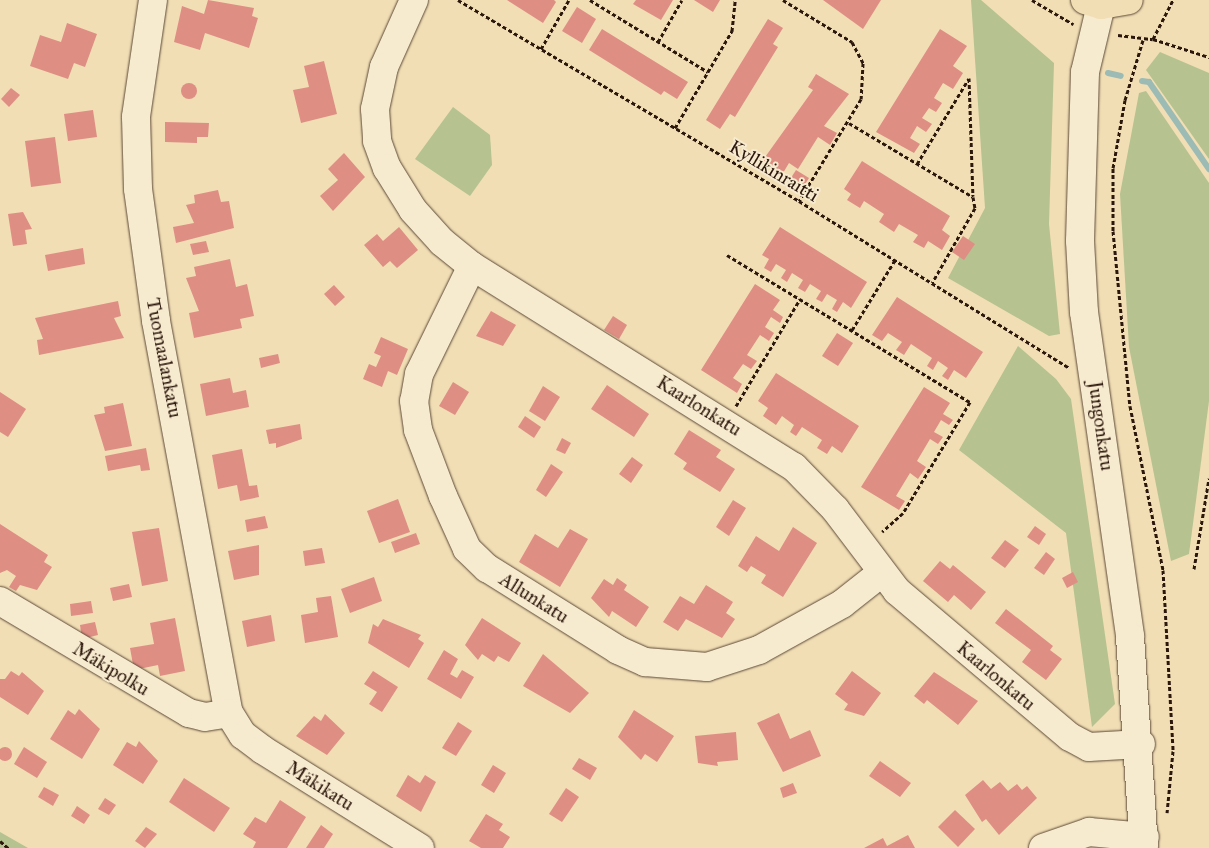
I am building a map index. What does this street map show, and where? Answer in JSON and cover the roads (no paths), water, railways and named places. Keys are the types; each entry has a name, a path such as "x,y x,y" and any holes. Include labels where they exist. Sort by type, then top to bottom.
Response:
{"main road":[{"path":"1093,3 1129,0"}],"street":[{"name":"Tuomaalankatu","path":"153,0 136,117 141,214 156,321 229,713"},
{"name":"Kaarlonkatu","path":"408,2 384,67 375,110 377,141 388,168 414,210 442,242 472,266 771,449 815,486 880,574 1070,737 1090,747 1141,744"},
{"name":"Jungonkatu","path":"1093,3 1085,72 1080,241 1084,312 1130,637 1141,744 1144,843"},
{"name":"Allunkatu","path":"472,266 419,374 414,401 418,430 442,496 467,549 487,568 618,650 645,662 690,667 712,666 759,650 842,604 880,574"},
{"name":"Mäkipolku","path":"0,601 189,713 205,717 229,713"},
{"name":"Mäkikatu","path":"229,713 244,735 263,750 420,848"},
{"path":"1043,848 1088,832 1144,843"}],"waterway":[{"path":"1108,73 1121,76"},
{"path":"1142,81 1149,82 1209,169"}]}
